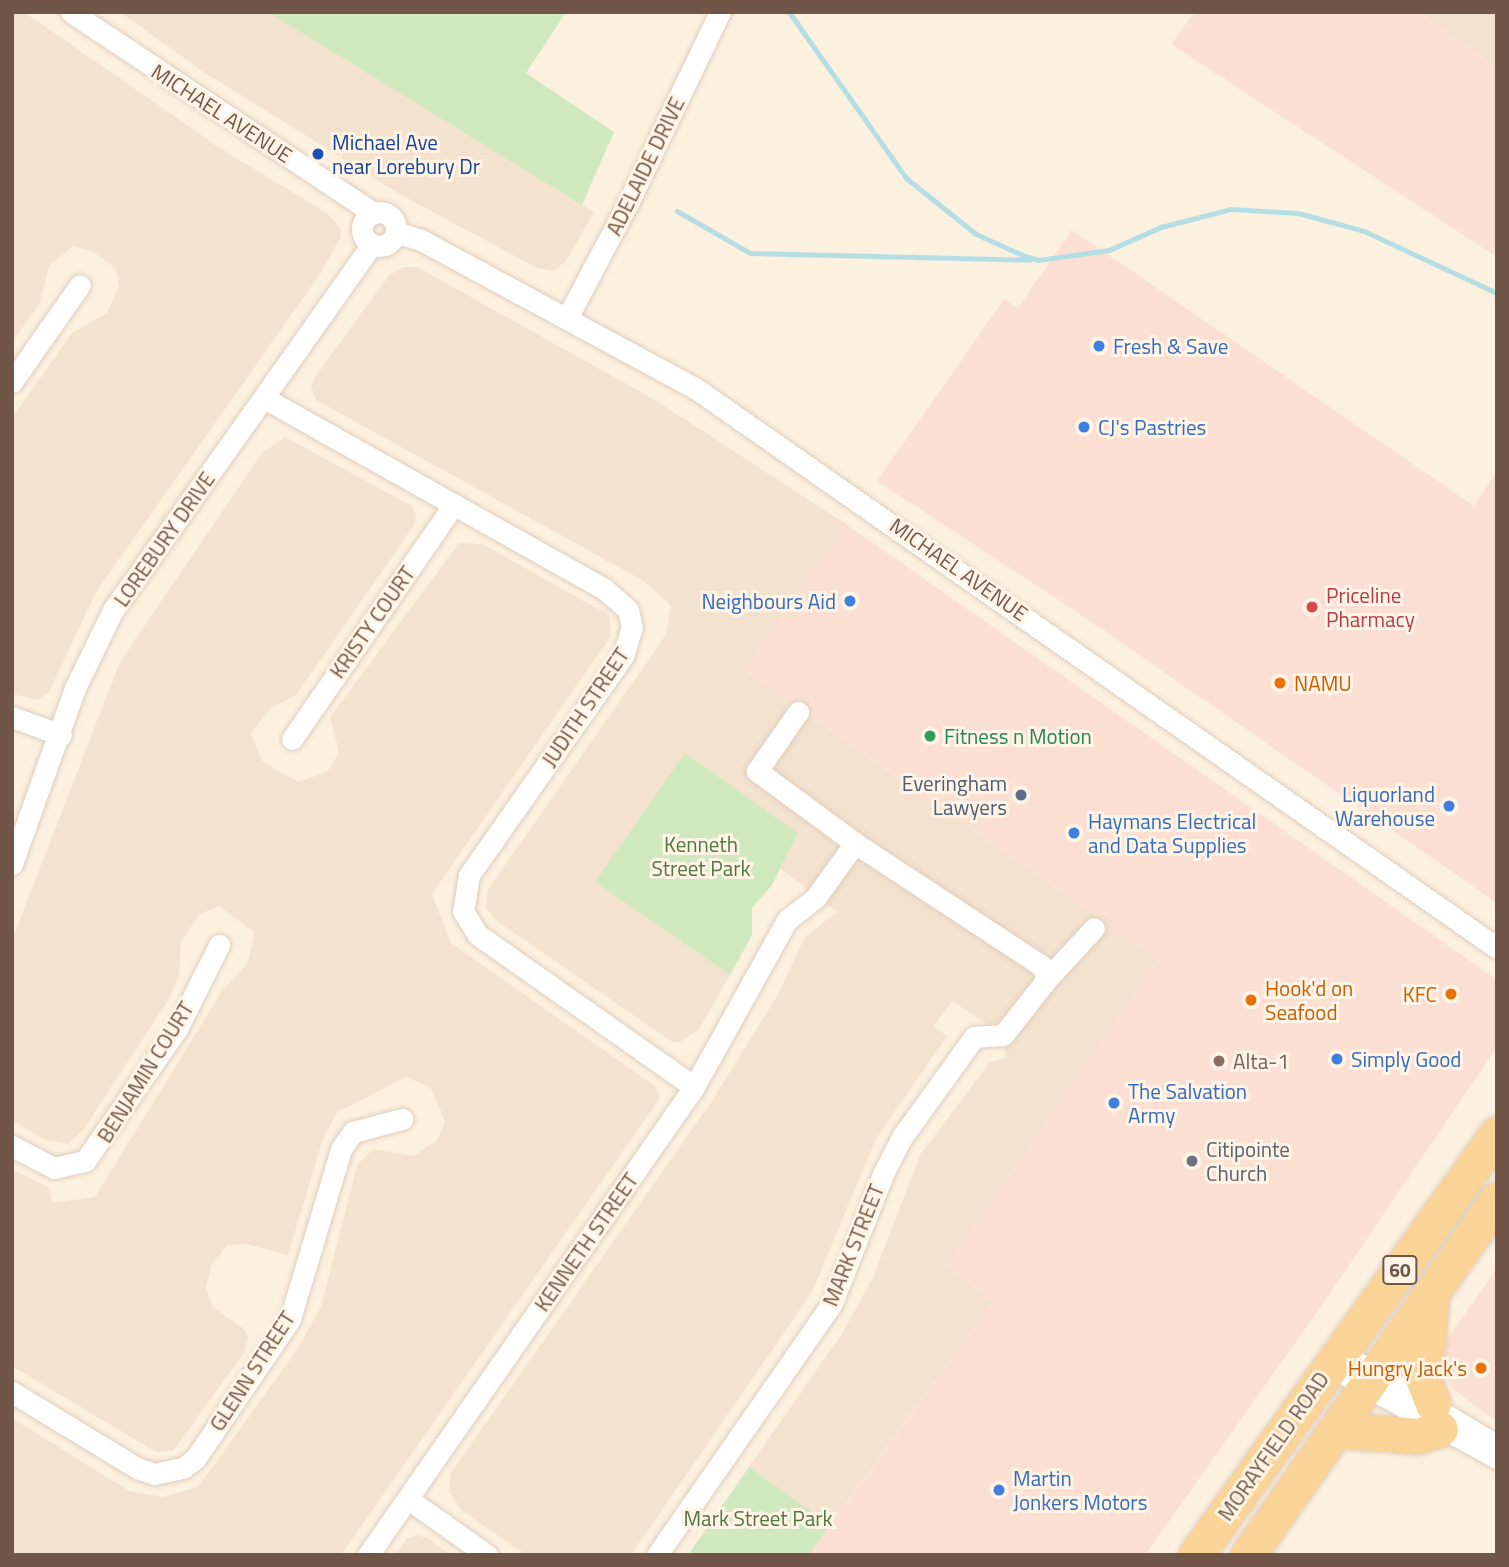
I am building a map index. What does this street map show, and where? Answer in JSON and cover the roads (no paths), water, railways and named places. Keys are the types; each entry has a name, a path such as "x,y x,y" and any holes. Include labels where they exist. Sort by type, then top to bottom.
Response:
{"main road":[{"name":"MORAYFIELD ROAD","path":"1196,1555 1497,1134"},
{"name":"MORAYFIELD ROAD","path":"1248,1555 1497,1200"},
{"path":"1335,1430 1418,1436 1436,1417 1420,1370 1428,1342 1431,1294"}],"street":[{"name":"MICHAEL AVENUE","path":"71,12 374,213"},
{"name":"ADELAIDE DRIVE","path":"567,318 628,203 720,12"},
{"path":"374,213 390,216 396,232 385,245 372,244 363,230 374,213"},
{"name":"MICHAEL AVENUE","path":"396,232 421,240 695,387 1497,947"},
{"name":"LOREBURY DRIVE","path":"12,864 61,735 75,688 113,610 372,244"},
{"path":"12,382 80,285"},
{"name":"JUDITH STREET","path":"264,398 617,597 628,611 632,627 623,656 469,875 463,911 478,936 694,1087"},
{"name":"KRISTY COURT","path":"292,739 453,506"},
{"path":"798,712 757,771 855,843 1042,966 1047,979 1094,928"},
{"path":"12,717 61,735"},
{"name":"KENNETH STREET","path":"368,1555 694,1087 787,920 816,897 855,843"},
{"name":"BENJAMIN COURT","path":"12,1146 54,1168 85,1161 178,1027 219,945"},
{"name":"MARK STREET","path":"657,1555 831,1305 883,1174 902,1137 974,1037 1003,1035 1047,979"},
{"name":"GLENN STREET","path":"12,1392 137,1468 154,1474 183,1468 195,1459 290,1319 341,1149 353,1132 402,1119"},
{"path":"1334,1359 1436,1417 1497,1446"},
{"path":"1436,1417 1497,1458"},
{"path":"408,1499 487,1555"}],"waterway":[{"path":"789,12 906,178 976,234 1022,255 1038,260 1109,250 1161,227 1231,209 1298,213 1364,231 1497,293"},
{"path":"677,211 750,253 1030,260"}],"place":[{"name":"Michael Ave near Lorebury Dr","path":"318,154"},
{"name":"Fresh & Save","path":"1099,346"},
{"name":"CJ's Pastries","path":"1084,427"},
{"name":"Neighbours Aid","path":"850,601"},
{"name":"Priceline Pharmacy","path":"1312,607"},
{"name":"NAMU","path":"1280,683"},
{"name":"Fitness n Motion","path":"930,736"},
{"name":"Everingham Lawyers","path":"1021,795"},
{"name":"Liquorland Warehouse","path":"1449,806"},
{"name":"Haymans Electrical and Data Supplies","path":"1074,833"},
{"name":"KFC","path":"1451,994"},
{"name":"Hook'd on Seafood","path":"1251,1000"},
{"name":"Simply Good","path":"1337,1059"},
{"name":"Alta-1","path":"1219,1061"},
{"name":"The Salvation Army","path":"1114,1103"},
{"name":"Citipointe Church","path":"1192,1161"},
{"name":"Hungry Jack's","path":"1481,1368"},
{"name":"Martin Jonkers Motors","path":"999,1490"}],"park label":[{"name":"Kenneth Street Park","path":"701,856"},
{"name":"Mark Street Park","path":"758,1518"}]}
